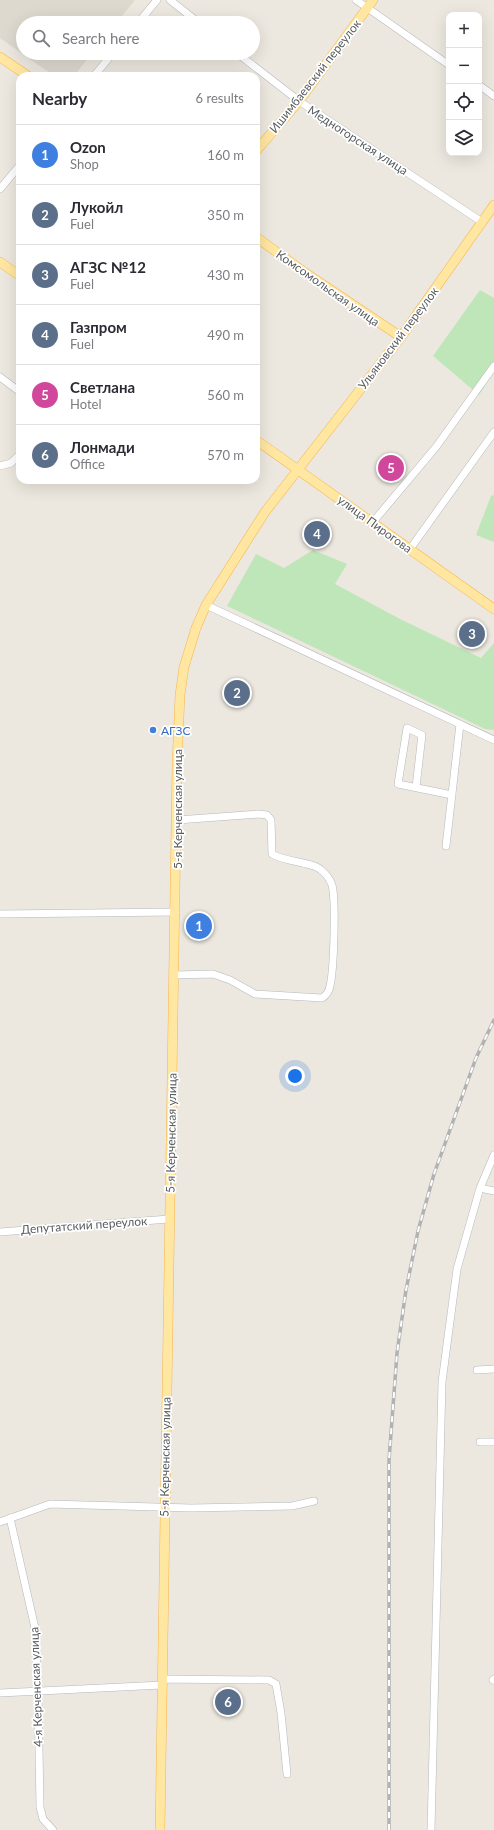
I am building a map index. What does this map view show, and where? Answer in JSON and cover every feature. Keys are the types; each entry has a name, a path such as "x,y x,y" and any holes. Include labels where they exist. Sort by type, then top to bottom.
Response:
{"main road":[{"name":"Ишимбаевский переулок","path":"260,146 299,101 373,0"},
{"path":"0,57 22,72"},
{"name":"Ульяновский переулок","path":"298,469 401,338 494,205"},
{"name":"Комсомольская улица","path":"260,240 304,272 401,338"},
{"path":"0,262 16,273"},
{"name":"улица Пирогова","path":"260,443 494,609"},
{"name":"5-я Керченская улица","path":"160,1830 178,725 181,688 184,667 206,605 265,512 298,469"}],"street":[{"path":"143,16 156,0"},
{"path":"170,0 190,16"},
{"path":"356,0 446,63"},
{"path":"97,72 107,60"},
{"name":"Медногорская улица","path":"247,60 299,101 482,222"},
{"path":"482,87 494,96"},
{"path":"0,190 16,170"},
{"path":"373,522 436,447 494,366"},
{"path":"0,377 16,389"},
{"path":"410,549 494,432"},
{"path":"3,465 11,463 16,458"},
{"path":"206,605 494,740"},
{"path":"446,846 460,724"},
{"path":"416,787 422,735 407,728 398,784 452,795"},
{"path":"175,976 213,974 230,980 249,992 262,996 322,998 327,995 330,986 333,939 333,891 328,876 319,868 280,858 272,854 271,820 267,815 259,814 177,820"},
{"path":"0,914 176,912"},
{"path":"431,1830 442,1382 457,1269 480,1188 494,1155"},
{"path":"480,1188 494,1191"},
{"name":"Депутатский переулок","path":"0,1232 169,1219"},
{"path":"477,1370 494,1369"},
{"path":"480,1442 494,1442"},
{"path":"0,1522 50,1504 165,1507 292,1506 314,1502"},
{"name":"4-я Керченская улица","path":"10,1518 35,1628 38,1692 40,1807 44,1819 53,1830"},
{"path":"0,1693 38,1692 162,1682 269,1680 276,1684 281,1713 287,1774"}],"shaded area":[{"path":"0,0 135,0 122,16 16,16 16,49 0,38"},
{"path":"31,60 87,60 77,72 48,72"}],"green space":[{"path":"480,290 494,298 494,372 479,395 433,356"},
{"path":"494,495 494,542 476,535 491,496"},
{"path":"313,550 347,564 335,584 400,619 481,658 494,643 494,730 485,729 227,606 256,554 284,568"}],"railway":[{"path":"389,1830 389,1460 397,1353 406,1290 418,1231 434,1174 476,1058 494,1020"}],"place":[{"name":"Светлана","path":"391,468"},
{"name":"Газпром","path":"317,534"},
{"name":"АГЗС №12","path":"472,634"},
{"name":"Лукойл","path":"237,693"},
{"name":"АГЗС","path":"153,730"},
{"name":"Ozon","path":"199,926"},
{"name":"Лонмади","path":"228,1702"}]}
